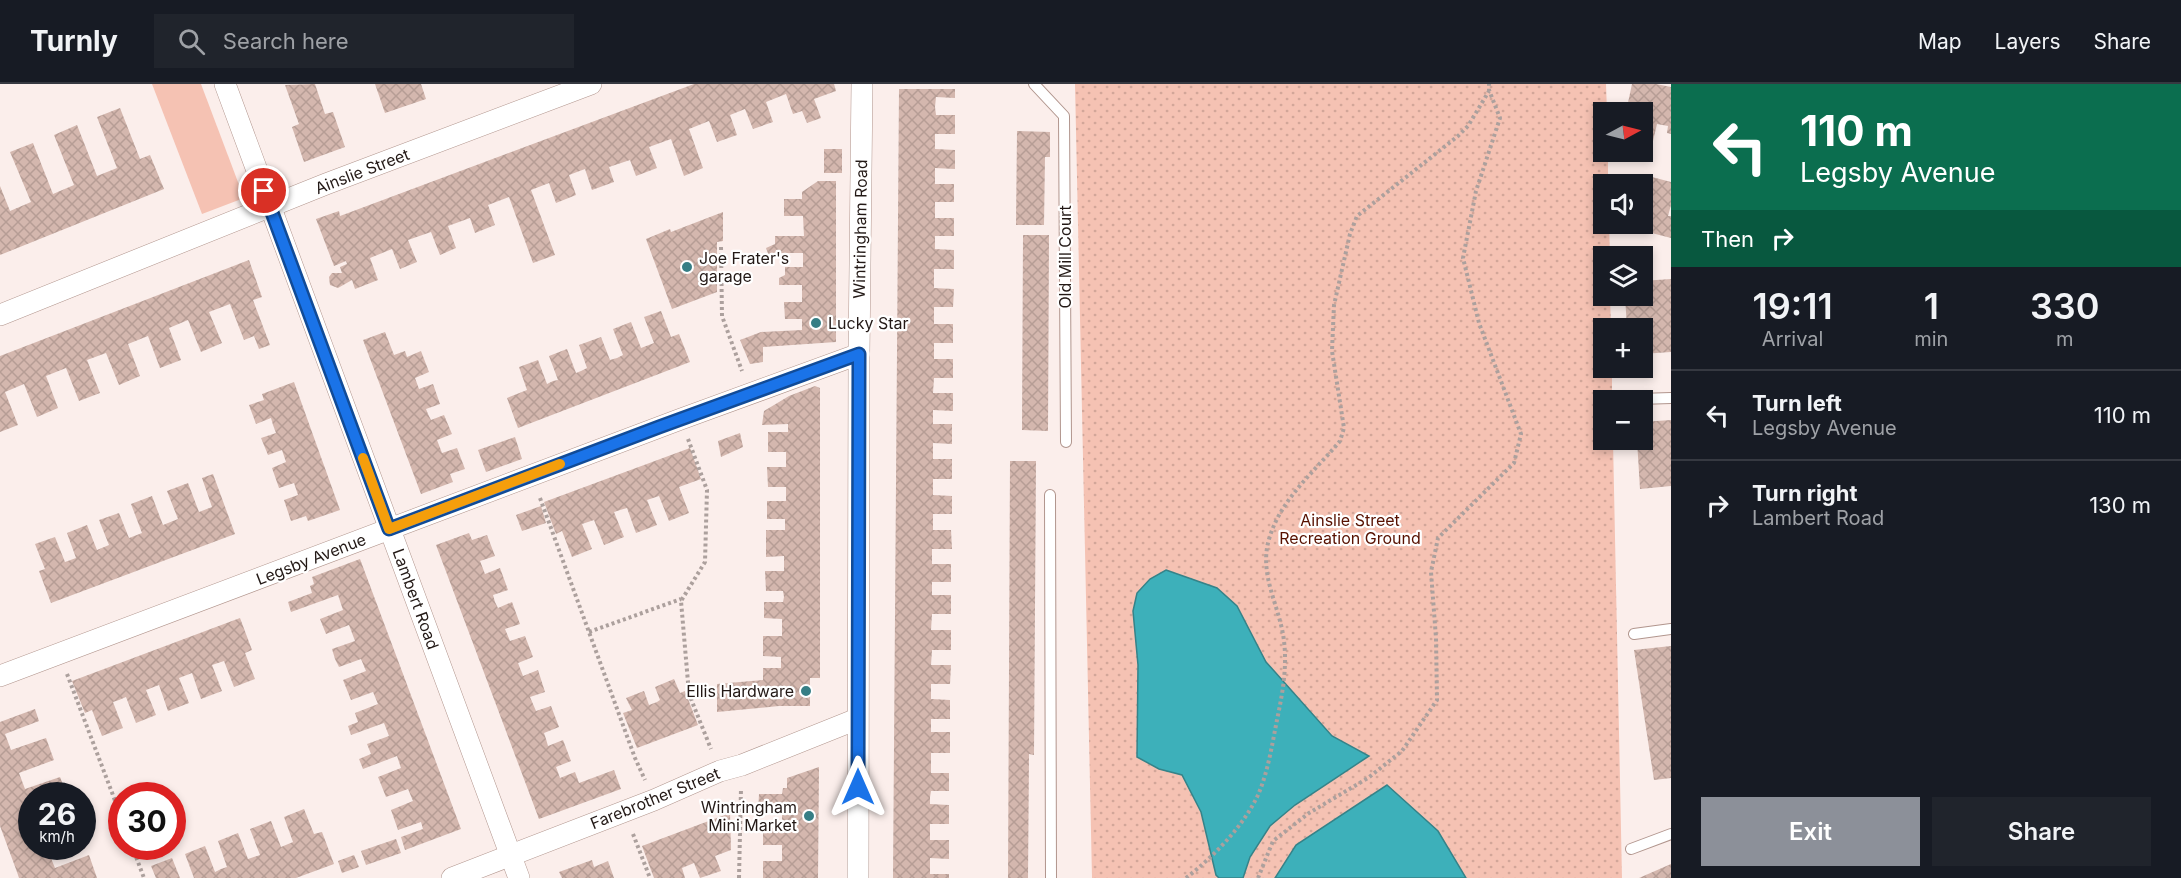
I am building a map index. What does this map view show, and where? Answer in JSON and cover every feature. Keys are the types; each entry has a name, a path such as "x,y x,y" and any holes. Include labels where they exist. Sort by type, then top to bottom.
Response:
{"street":[{"name":"Lambert Road","path":"225,84 519,878"},
{"name":"Ainslie Street","path":"0,315 270,206 591,84"},
{"name":"Wintringham Road","path":"858,878 857,719 862,84"},
{"name":"Legsby Avenue","path":"0,676 531,475 859,354"},
{"name":"Farebrother Street","path":"452,878 857,719"}],"lane":[{"name":"Old Mill Court","path":"1034,84 1064,116 1066,442"},
{"path":"1653,399 1671,398"},
{"path":"1050,495 1051,878"},
{"path":"1634,634 1671,629"},
{"path":"1631,849 1671,834"}],"path":[{"path":"1258,878 1273,841 1309,813 1368,778 1402,751 1437,700 1436,638 1431,572 1438,538 1514,463 1521,434 1479,323 1463,258 1476,191 1500,118 1489,90 1489,84"},
{"path":"1186,878 1203,865 1243,820 1257,796 1267,769 1283,690 1286,656 1283,633 1269,589 1266,552 1269,537 1284,505 1340,441 1344,428 1332,351 1334,305 1350,234 1357,216 1468,126 1489,90"},
{"path":"722,247 722,316 750,394"},
{"path":"681,419 707,490 705,562 682,599 689,694 720,771"},
{"path":"531,475 635,758 654,800"},
{"path":"589,632 682,599"},
{"path":"59,653 108,782"},
{"path":"740,878 742,765"},
{"path":"624,812 650,878"},
{"path":"137,860 144,878"}],"green space":[{"path":"152,84 201,84 244,198 202,214"},
{"name":"Ainslie Street Recreation Ground","path":"1075,84 1606,84 1607,102 1593,102 1593,162 1608,162 1608,174 1593,174 1593,234 1609,234 1610,246 1593,246 1593,306 1610,306 1611,318 1593,318 1593,378 1612,378 1612,390 1593,390 1593,450 1613,450 1622,878 1092,878"}],"water":[{"path":"1166,570 1217,588 1237,606 1266,662 1332,736 1369,756 1295,805 1270,826 1250,857 1243,878 1219,878 1216,875 1201,812 1182,775 1159,769 1137,757 1138,665 1133,611 1137,593 1150,579"},
{"path":"1387,785 1438,831 1466,878 1275,878 1296,845"}],"building":[{"path":"315,84 325,114 333,112 345,147 304,162 292,127 299,124 285,85"},
{"path":"375,84 421,84 426,99 385,113"},
{"path":"694,84 834,84 836,91 814,99 821,118 807,123 802,111 793,114 786,94 766,102 773,122 753,129 745,109 730,115 737,135 717,142 709,121 689,129 703,168 684,176 671,139 649,147 657,168 636,176 630,160 609,167 614,182 592,190 585,169 569,175 576,195 556,203 549,183 531,190 555,255 533,263 509,197 488,205 495,225 475,233 470,218 448,226 456,248 440,255 431,232 408,240 417,262 400,269 392,249 370,258 378,280 355,289 352,280 338,288 330,285 329,277 332,273 342,273 340,267 347,264 346,261 334,266 316,219 339,211 340,216"},
{"path":"1632,84 1656,84 1671,87 1671,134 1667,133 1668,126 1657,124 1653,141 1653,102 1628,102"},
{"path":"899,89 955,89 955,98 936,97 935,107 936,115 955,115 955,134 935,134 935,149 955,150 955,169 935,168 935,184 954,184 954,202 935,202 935,218 954,218 954,236 935,236 935,249 954,250 954,269 934,269 934,288 954,289 953,307 934,307 934,324 953,324 953,343 934,343 934,359 953,359 953,378 934,378 933,393 953,393 953,411 933,410 933,424 952,424 952,444 933,443 933,459 952,459 952,479 933,479 933,495 952,496 952,514 933,514 933,530 951,530 952,549 932,549 932,564 951,564 951,582 932,582 932,595 951,595 951,614 932,614 931,630 951,630 951,650 932,650 931,665 951,665 950,684 931,684 931,699 950,700 950,719 931,719 931,732 950,732 950,753 931,753 931,773 949,773 949,791 931,791 930,804 949,805 949,824 930,824 930,840 949,840 949,859 930,858 930,874 949,874 949,878 893,878"},
{"path":"120,108 140,159 150,155 164,189 0,255 0,186 10,211 31,202 10,152 33,143 53,194 74,185 54,135 77,125 97,176 117,168 97,117"},
{"path":"1017,131 1050,132 1050,157 1045,157 1044,225 1016,225"},
{"path":"824,149 842,149 842,173 824,173"},
{"path":"1653,177 1671,182 1671,205 1668,216 1671,216 1671,238 1653,233"},
{"path":"818,181 836,181 836,342 763,347 763,362 750,364 740,340 761,332 802,330 802,319 785,319 784,302 802,302 802,285 779,285 779,278 785,275 785,267 803,267 803,253 776,253 769,256 766,248 775,244 775,236 804,236 803,216 784,216 784,199 802,199 802,192"},
{"name":"Joe Frater's garage","path":"723,212 723,241 717,242 717,292 672,309 646,239"},
{"path":"1023,235 1049,235 1048,431 1022,430"},
{"path":"249,260 262,297 253,300 270,345 259,349 254,336 244,340 230,304 209,312 222,343 201,352 188,320 169,328 181,360 160,368 148,336 128,344 140,376 119,385 106,353 87,360 100,393 79,401 66,368 46,376 58,408 37,417 24,384 5,392 18,425 0,432 0,356"},
{"path":"1671,279 1671,352 1653,353 1653,318 1626,318 1626,306 1653,306 1653,280"},
{"path":"661,311 671,337 679,334 690,362 518,428 507,398 527,390 519,367 538,360 547,384 558,380 549,356 567,349 576,373 587,368 579,345 601,337 610,360 617,358 623,355 613,329 631,322 641,348 654,343 644,317"},
{"path":"385,332 394,355 405,351 407,357 421,351 429,372 415,378 419,389 433,384 440,404 426,409 431,420 444,415 452,434 437,440 442,453 457,448 465,469 450,474 453,482 421,494 363,340"},
{"path":"294,382 340,510 308,521 306,516 291,521 284,500 298,495 294,483 279,488 272,468 286,462 282,450 268,455 261,438 276,433 271,418 256,424 249,405 264,400 262,394"},
{"path":"815,386 820,388 820,678 810,678 810,706 779,706 717,712 717,684 763,680 763,668 781,668 781,657 763,656 763,636 782,636 782,619 764,618 764,602 783,602 784,597 783,591 766,591 765,571 784,571 784,556 766,557 766,530 785,530 785,519 767,519 767,501 786,501 786,487 768,487 767,467 786,467 786,452 768,452 768,432 788,432 788,424 762,425 764,411 789,396"},
{"path":"1671,420 1671,486 1640,489 1638,450 1653,450 1653,421"},
{"path":"740,433 743,447 721,457 718,441"},
{"path":"515,437 522,459 486,472 478,450"},
{"path":"690,448 701,479 679,487 689,513 669,521 659,496 647,500 657,525 636,533 627,508 614,512 624,537 604,545 594,520 582,524 592,549 572,557 562,531 556,534 544,502"},
{"path":"1010,461 1036,461 1034,755 1029,754 1028,878 1008,878"},
{"path":"213,474 235,534 51,603 39,571 45,569 35,544 55,537 65,562 76,558 67,533 87,525 97,550 109,545 99,520 119,513 129,538 142,533 131,504 152,496 163,525 178,519 167,491 188,483 199,512 212,507 202,478"},
{"path":"541,506 546,523 522,531 516,515"},
{"path":"469,533 472,540 487,535 495,556 480,561 485,574 500,568 508,590 493,595 495,602 498,608 512,602 520,624 505,629 510,641 525,636 533,657 518,663 523,676 538,670 545,692 530,697 536,711 551,706 559,727 544,733 548,746 563,740 571,761 556,767 560,778 575,772 579,783 614,770 621,789 539,819 436,545"},
{"path":"360,559 461,829 405,850 401,837 423,829 421,822 398,830 391,810 413,801 408,789 386,797 378,777 401,768 397,756 363,769 359,759 371,754 367,744 389,736 384,723 351,735 348,726 358,722 355,713 378,704 373,692 351,700 343,680 366,671 361,659 339,667 335,659 332,649 355,641 349,625 326,634 320,619 343,610 338,595 291,612 288,602 312,593 310,586 314,584 312,577"},
{"path":"240,618 252,650 245,653 255,679 234,687 224,661 212,665 222,691 201,699 192,673 179,678 189,703 168,711 159,685 146,690 156,715 136,723 126,697 113,702 123,728 102,736 92,710 85,713 72,681"},
{"path":"1671,646 1671,778 1654,780 1634,650"},
{"path":"674,679 680,693 685,691 698,725 637,748 623,713 632,710 626,698 644,691 649,705 657,702 660,700 655,687"},
{"path":"35,709 39,721 5,734 11,750 46,738 54,760 19,773 22,782 18,782 18,860 52,860 55,868 76,860 91,860 97,878 19,878 0,826 0,722"},
{"path":"819,767 818,878 763,878 763,861 782,861 782,845 763,845 763,828 782,828 782,812 758,812 759,794 782,794 783,788 787,788 787,778"},
{"path":"60,777 62,782 45,782"},
{"path":"304,809 314,834 322,832 334,864 296,878 194,878 186,854 205,846 215,872 227,867 218,841 238,833 248,859 260,855 250,829 271,821 281,847 293,842 284,817"},
{"path":"730,813 731,850 715,856 721,871 700,878 694,863 682,868 685,878 654,878 642,846"},
{"path":"396,839 401,853 366,865 361,851"},
{"path":"354,855 359,867 342,873 338,861"},
{"path":"173,860 180,878 156,878 151,866"},
{"path":"592,860 594,867 608,861 614,878 562,878 559,872"},
{"path":"1671,864 1671,878 1639,878"}],"slow traffic":[{"path":"363,458 389,529 560,464"}],"place":[{"name":"Joe Frater's garage","path":"687,267"},
{"name":"Lucky Star","path":"816,323"},
{"name":"Ellis Hardware","path":"806,691"},
{"name":"Wintringham Mini Market","path":"809,816"}],"route":[{"path":"264,191 389,529 859,354 858,787"}]}
